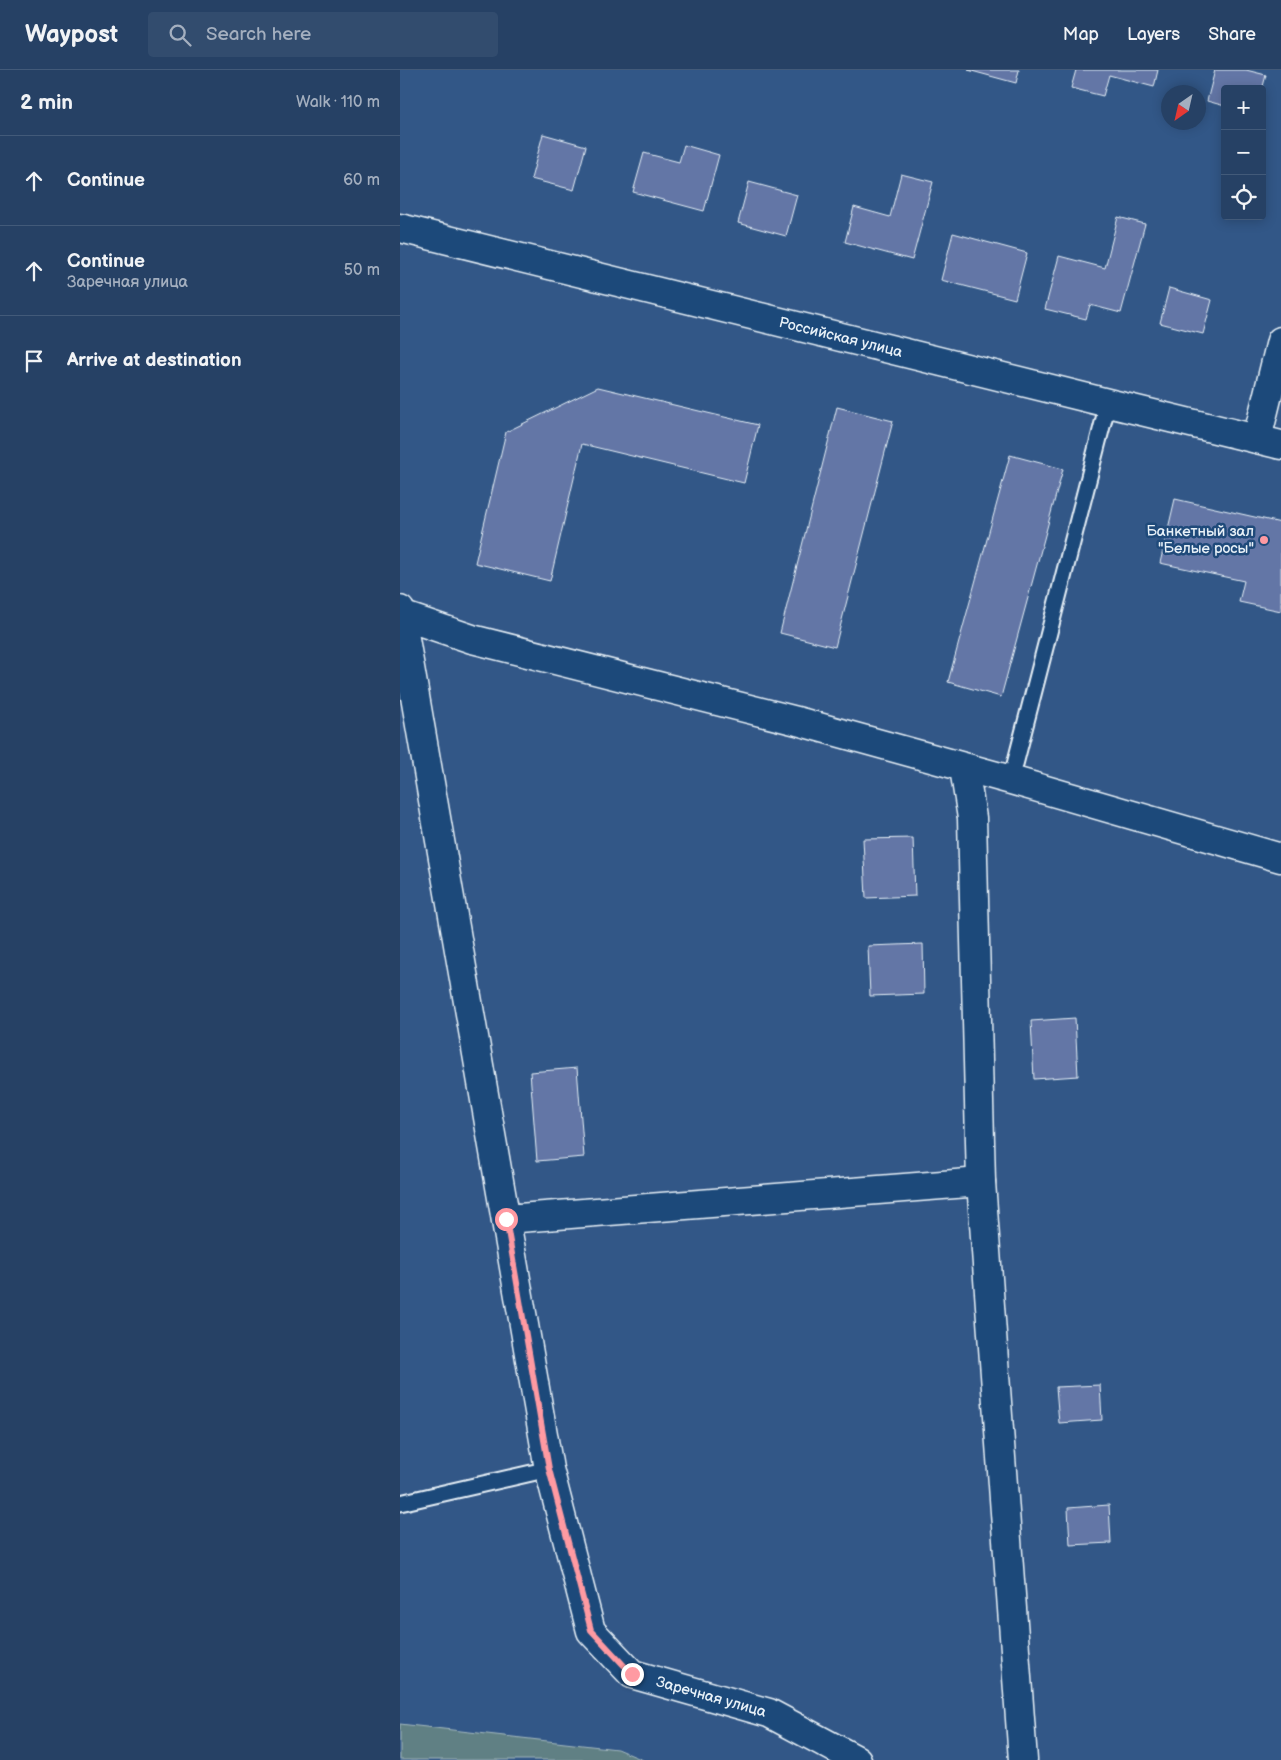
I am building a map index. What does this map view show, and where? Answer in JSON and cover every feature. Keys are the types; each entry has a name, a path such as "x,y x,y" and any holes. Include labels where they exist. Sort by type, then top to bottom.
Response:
{"street":[{"name":"Российская улица","path":"400,228 1269,442"},
{"path":"1269,442 1281,341"},
{"path":"400,613 472,639 797,721 1011,780 1281,858"},
{"name":"Заречная улица","path":"400,613 549,1469 591,1630 632,1674 769,1713 857,1760"},
{"path":"964,768 972,818 982,1182 1023,1760"},
{"path":"506,1219 982,1182"}],"lane":[{"path":"1011,780 1108,403"},
{"path":"400,1503 549,1469"}],"green space":[{"path":"400,1724 617,1749 643,1760 400,1760"}],"building":[{"path":"968,70 1019,70 1016,83"},
{"path":"1076,70 1158,70 1154,87 1109,75 1103,96 1071,88"},
{"path":"1215,70 1246,70 1266,75 1263,85 1221,85 1221,105 1207,101"},
{"path":"543,134 586,146 574,190 531,179"},
{"path":"684,145 719,155 704,211 633,192 644,153 679,162"},
{"path":"901,174 933,182 912,260 845,242 854,207 890,217"},
{"path":"749,182 797,195 786,236 738,223"},
{"path":"1118,217 1145,224 1121,313 1090,305 1086,319 1045,309 1059,256 1105,268"},
{"path":"953,233 1027,253 1015,299 941,280"},
{"path":"1169,288 1212,300 1203,334 1160,323"},
{"path":"598,387 758,425 744,483 582,444 550,581 475,563 506,432"},
{"path":"837,407 893,421 835,647 780,633"},
{"path":"1010,455 1063,469 1001,697 948,682"},
{"path":"1175,499 1281,523 1281,611 1239,602 1244,581 1160,563"},
{"path":"913,838 915,896 866,898 863,839"},
{"path":"923,944 924,994 870,996 868,946"},
{"path":"1075,1018 1078,1076 1034,1079 1031,1021"},
{"path":"577,1068 584,1157 537,1161 530,1072"},
{"path":"1100,1385 1102,1420 1059,1423 1056,1387"},
{"path":"1109,1505 1111,1543 1070,1545 1068,1508"}],"place":[{"name":"Банкетный зал \"Белые росы\"","path":"1264,540"}],"route":[{"path":"506,1219 549,1469 591,1630 632,1674"}]}
